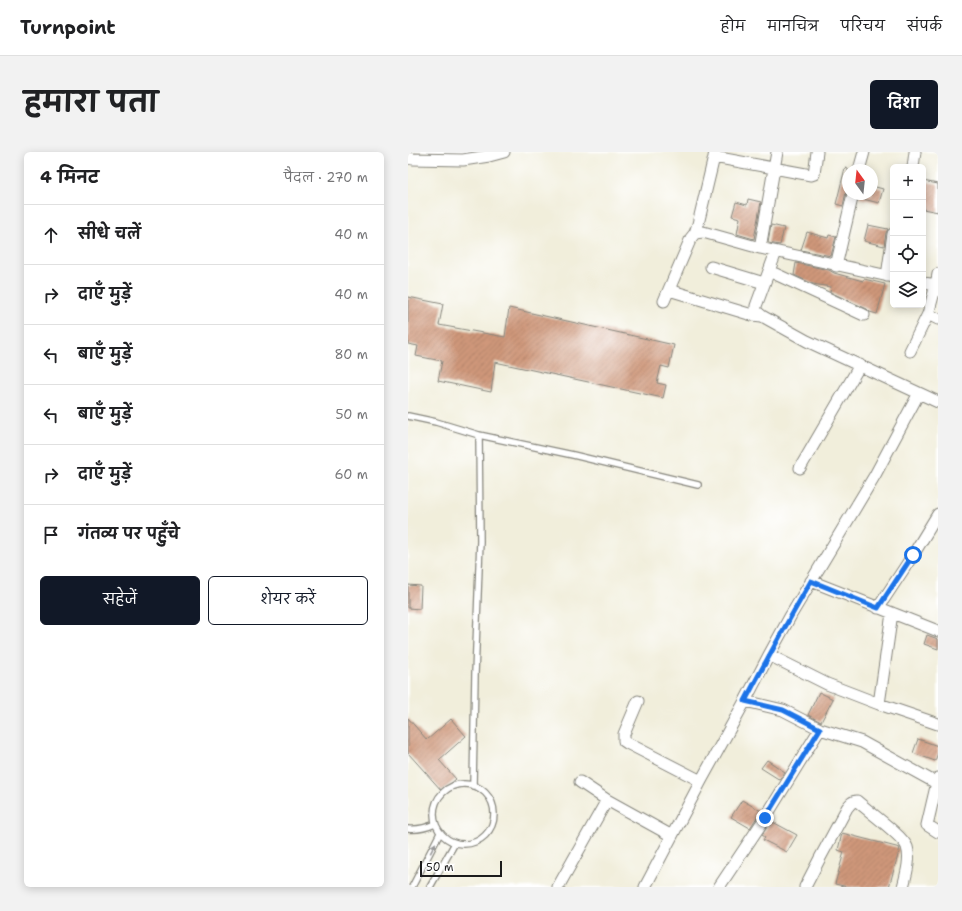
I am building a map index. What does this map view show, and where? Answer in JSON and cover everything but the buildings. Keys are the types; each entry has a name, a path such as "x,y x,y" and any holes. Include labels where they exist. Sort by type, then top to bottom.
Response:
{"street":[{"path":"408,158 462,160 504,152"},
{"path":"760,248 777,152"},
{"path":"664,301 691,238 695,233 715,155 811,175 814,174 817,152"},
{"path":"861,164 864,152"},
{"path":"913,164 915,152"},
{"path":"836,266 852,200"},
{"path":"695,233 703,232 776,252 890,277"},
{"path":"890,272 893,236"},
{"path":"776,252 755,308 756,311 762,316 807,341 938,402"},
{"path":"711,267 764,283"},
{"path":"769,272 864,315"},
{"path":"910,351 928,314 937,285 938,274"},
{"path":"926,283 937,285"},
{"path":"669,290 752,315 762,316"},
{"path":"928,314 938,319"},
{"path":"800,468 860,365"},
{"path":"645,887 769,655 811,581 875,475 919,393"},
{"path":"878,608 938,514"},
{"path":"811,581 938,631"},
{"path":"879,704 892,613"},
{"path":"769,655 827,684 938,724"},
{"path":"638,701 624,734 624,741 701,781"},
{"path":"745,701 783,710 820,729 862,742 938,782 927,825 938,832"},
{"path":"719,887 765,818 820,729"},
{"path":"580,782 608,800 672,836"},
{"path":"558,887 608,800"},
{"path":"805,887 847,808 851,803 856,801 900,838 906,845 908,860 903,887"}],"lane":[{"path":"408,416 436,422 478,435 574,454 698,485"},
{"path":"473,786 475,666 480,541 478,435"},
{"path":"460,785 473,786 484,792 492,804 494,817 490,830 481,839 468,843 455,843 447,840 440,833 436,824 434,811 438,799 447,789 460,785"},
{"path":"408,829 422,829 436,824"},
{"path":"412,887 440,833"},
{"path":"430,887 455,843"}],"route":[{"path":"765,818 820,729 783,710 745,701 791,615 811,581 878,608 913,555"}]}
